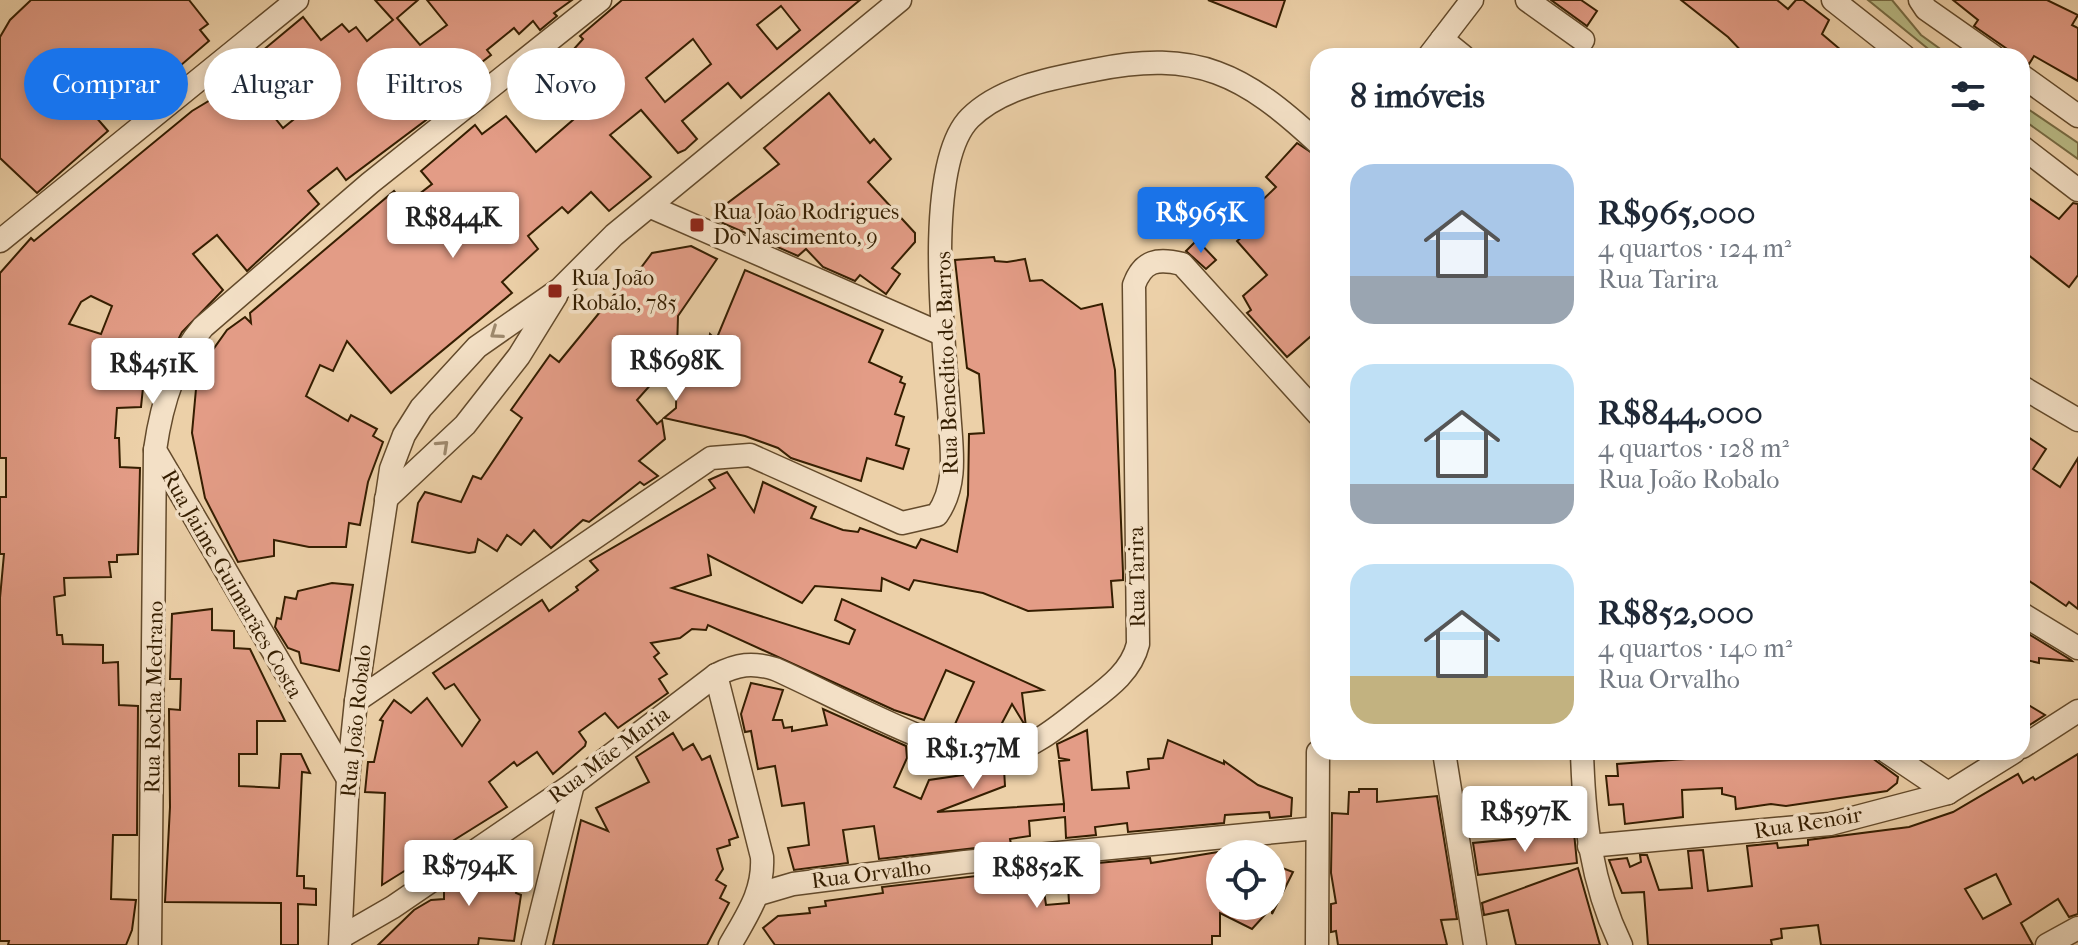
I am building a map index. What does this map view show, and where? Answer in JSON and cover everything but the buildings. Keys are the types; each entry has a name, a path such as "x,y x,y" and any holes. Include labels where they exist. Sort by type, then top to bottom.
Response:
{"street":[{"path":"0,241 297,0"},
{"name":"Rua Jaime Guimarães Costa","path":"348,779 155,450 160,414 172,381 203,327 370,183 600,0"},
{"name":"Rua João Robalo","path":"341,941 348,779 356,701 386,499 396,452 404,435 441,384 477,347 560,289 614,235 900,0"},
{"path":"1435,48 1472,0"},
{"path":"1527,0 1583,40"},
{"path":"1833,0 1894,48"},
{"path":"1920,0 1926,9 1982,48"},
{"name":"Rua Benedito de Barros","path":"356,701 711,458 750,455 902,523 937,515 947,501 953,470 944,335 942,200 949,154 971,117 1002,97 1028,86 1116,65 1146,61 1180,62 1230,76 1252,88 1276,103 1310,135"},
{"path":"2030,82 2078,116"},
{"path":"2030,153 2078,190"},
{"path":"651,207 944,335"},
{"name":"Rua Tarira","path":"716,675 753,662 775,669 907,730 981,757 1022,748 1045,735 1121,675 1135,658 1138,644 1134,285 1139,270 1148,264 1160,259 1182,264 1310,405"},
{"name":"Rua João Robalo","path":"386,499 465,425 519,356 560,289"},
{"path":"2030,392 2078,420"},
{"name":"Rua Rocha Medrano","path":"150,945 155,450"},
{"path":"2030,619 2078,648"},
{"path":"716,675 762,857 759,894 730,945"},
{"name":"Rua Mãe Maria","path":"341,941 573,784 716,675"},
{"path":"2030,742 2078,711"},
{"path":"1317,945 1318,760"},
{"path":"1445,760 1475,945"},
{"path":"1582,760 1584,821 1589,846 1599,890 1621,945"},
{"path":"1899,760 1948,793"},
{"name":"Rua Renoir","path":"1589,846 1830,824 1948,793 2001,760"},
{"path":"533,945 573,784"},
{"name":"Rua Orvalho","path":"759,894 793,884 965,862 1317,828"},
{"path":"2047,945 2078,928"}],"green space":[{"path":"1868,0 1892,0 1921,35 1939,48 1927,48"},
{"path":"2030,110 2078,143 2078,159 2030,125"}],"place":[{"name":"Rua João Rodrigues Do Nascimento, 9","path":"697,225"},
{"name":"Rua João Robalo, 785","path":"555,291"}]}
